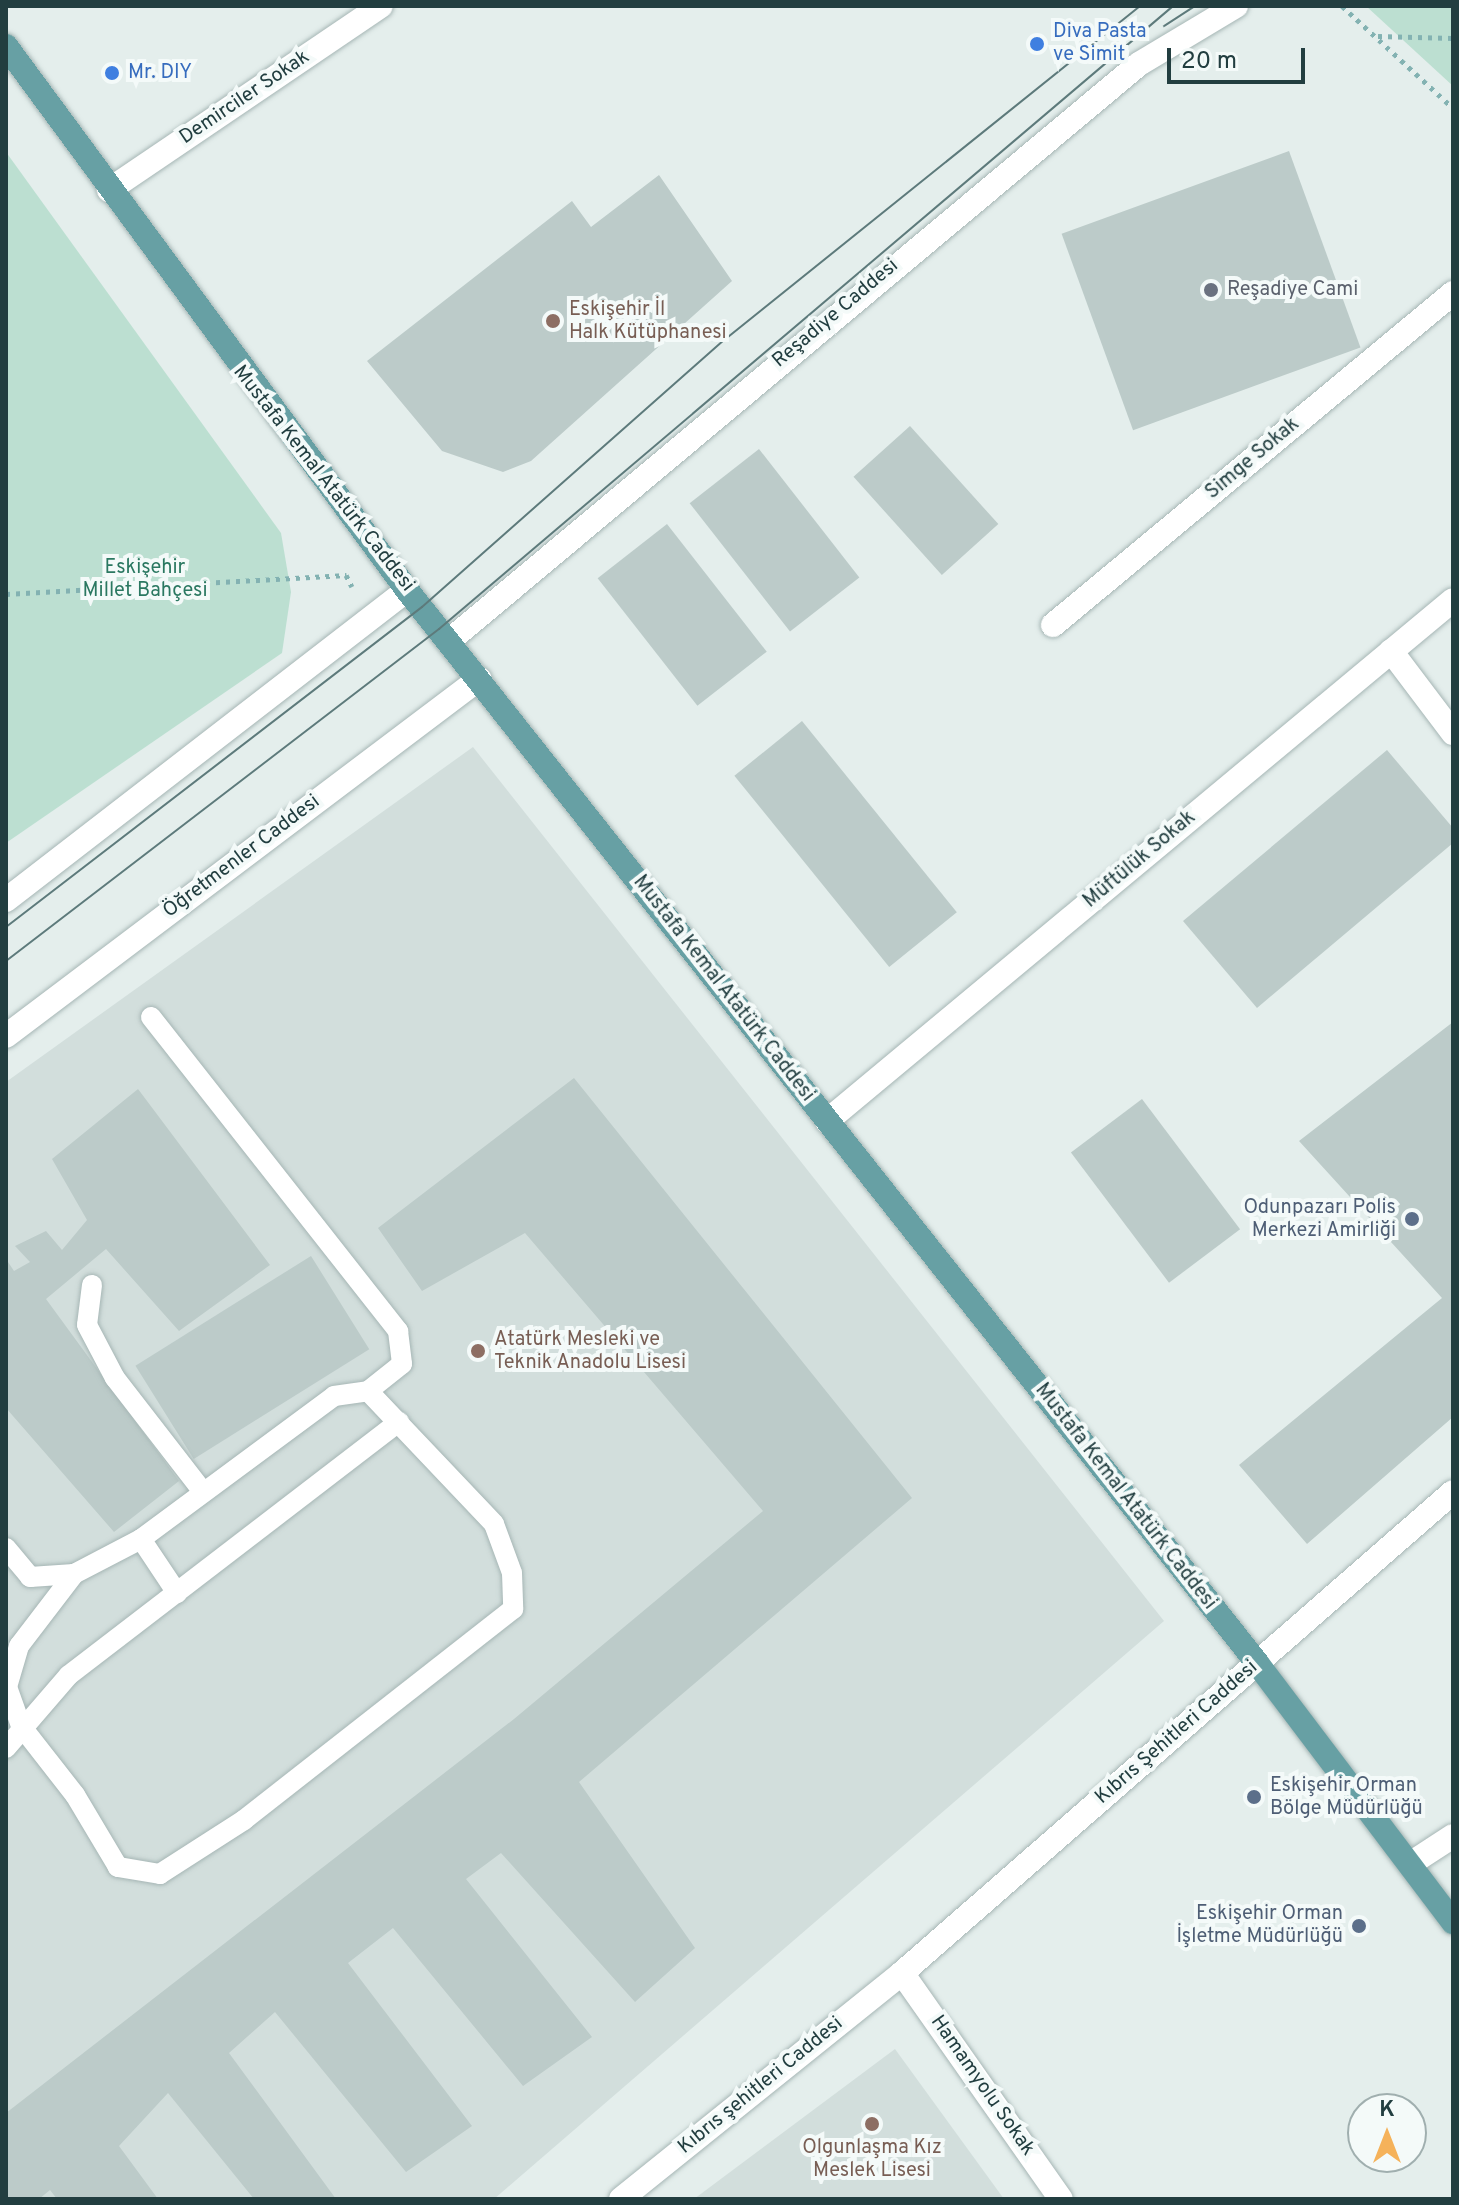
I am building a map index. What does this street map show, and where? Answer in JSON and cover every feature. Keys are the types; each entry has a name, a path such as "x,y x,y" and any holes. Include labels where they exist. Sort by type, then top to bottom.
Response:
{"main road":[{"name":"Mustafa Kemal Atatürk Caddesi","path":"6,46 109,190 407,590 1257,1663 1453,1922"}],"street":[{"name":"Demirciler Sokak","path":"109,190 381,6"},
{"name":"Reşadiye Caddesi","path":"449,641 1139,64 1236,6"},
{"name":"Simge Sokak","path":"1053,625 1453,293"},
{"path":"6,900 407,590"},
{"name":"Müftülük Sokak","path":"827,1121 1453,600"},
{"path":"1391,651 1453,733"},
{"name":"Öğretmenler Caddesi","path":"6,1036 479,679"},
{"name":"Kıbrıs Şehitleri Caddesi","path":"902,1973 1453,1492"},
{"path":"1410,1864 1453,1836"},
{"name":"Kıbrıs şehitleri Caddesi","path":"621,2199 902,1973"},
{"name":"Hamamyolu Sokak","path":"902,1973 1061,2199"}],"lane":[{"path":"6,1548 30,1577 74,1574 141,1539 334,1396 368,1391 402,1364 398,1331 151,1017"},
{"path":"92,1285 87,1325 115,1378 203,1492"},
{"path":"74,1574 19,1646 7,1687 21,1726 75,1795 118,1867 160,1874 244,1820 513,1609 512,1573 494,1524 368,1391"},
{"path":"6,1748 21,1726 69,1675 399,1422"},
{"path":"141,1539 177,1593"}],"path":[{"path":"1342,6 1453,108"},
{"path":"1377,36 1453,38"},
{"path":"6,594 346,575"}],"shaded area":[{"name":"Atatürk Mesleki ve Teknik Anadolu Lisesi","path":"473,747 1164,1621 494,2199 6,2199 6,1082"},
{"name":"Olgunlaşma Kız Meslek Lisesi","path":"895,2049 1004,2199 694,2199"}],"green space":[{"path":"1366,6 1453,6 1453,86"},
{"name":"Eskişehir Millet Bahçesi","path":"6,152 281,533 291,592 282,653 6,843"}],"building":[{"name":"Reşadiye Cami","path":"1289,151 1360,347 1133,430 1062,234"},
{"name":"Eskişehir İl Halk Kütüphanesi","path":"659,175 732,281 531,461 503,472 442,451 367,361 572,201 591,227"},
{"path":"910,426 998,524 942,575 854,477"},
{"path":"759,449 859,577 790,632 690,503"},
{"path":"667,524 767,652 697,706 598,578"},
{"path":"802,721 957,912 889,967 734,776"},
{"path":"1387,750 1453,828 1453,843 1257,1008 1183,921"},
{"name":"Odunpazarı Polis Merkezi Amirliği","path":"1453,1022 1453,1417 1307,1544 1239,1465 1442,1298 1299,1141"},
{"path":"574,1078 912,1498 579,1782 695,1948 635,2002 501,1853 466,1879 592,2037 523,2086 393,1928 348,1963 472,2126 406,2172 275,2012 229,2053 336,2199 254,2199 168,2093 119,2146 158,2199 57,2199 50,2190 39,2199 6,2199 6,2113 514,1719 763,1511 525,1233 422,1291 378,1228"},
{"path":"138,1089 270,1265 179,1331 106,1249 46,1299 179,1481 114,1532 6,1408 6,1259 14,1271 30,1262 15,1246 46,1231 62,1250 87,1220 52,1159"},
{"path":"1142,1099 1240,1229 1169,1283 1071,1153"},
{"path":"311,1256 369,1349 194,1459 135,1366"}],"tram line":[{"path":"6,927 422,607 723,341 1140,6"},
{"path":"6,961 439,629 1173,6"},
{"path":"1164,26 1195,6"}],"place":[{"name":"Diva Pasta ve Simit","path":"1037,44"},
{"name":"Mr. DIY","path":"112,73"},
{"name":"Reşadiye Cami","path":"1211,290"},
{"name":"Eskişehir İl Halk Kütüphanesi","path":"553,321"},
{"name":"Odunpazarı Polis Merkezi Amirliği","path":"1412,1219"},
{"name":"Atatürk Mesleki ve Teknik Anadolu Lisesi","path":"478,1351"},
{"name":"Eskişehir Orman Bölge Müdürlüğü","path":"1254,1797"},
{"name":"Eskişehir Orman İşletme Müdürlüğü","path":"1359,1926"},
{"name":"Olgunlaşma Kız Meslek Lisesi","path":"872,2124"}]}
